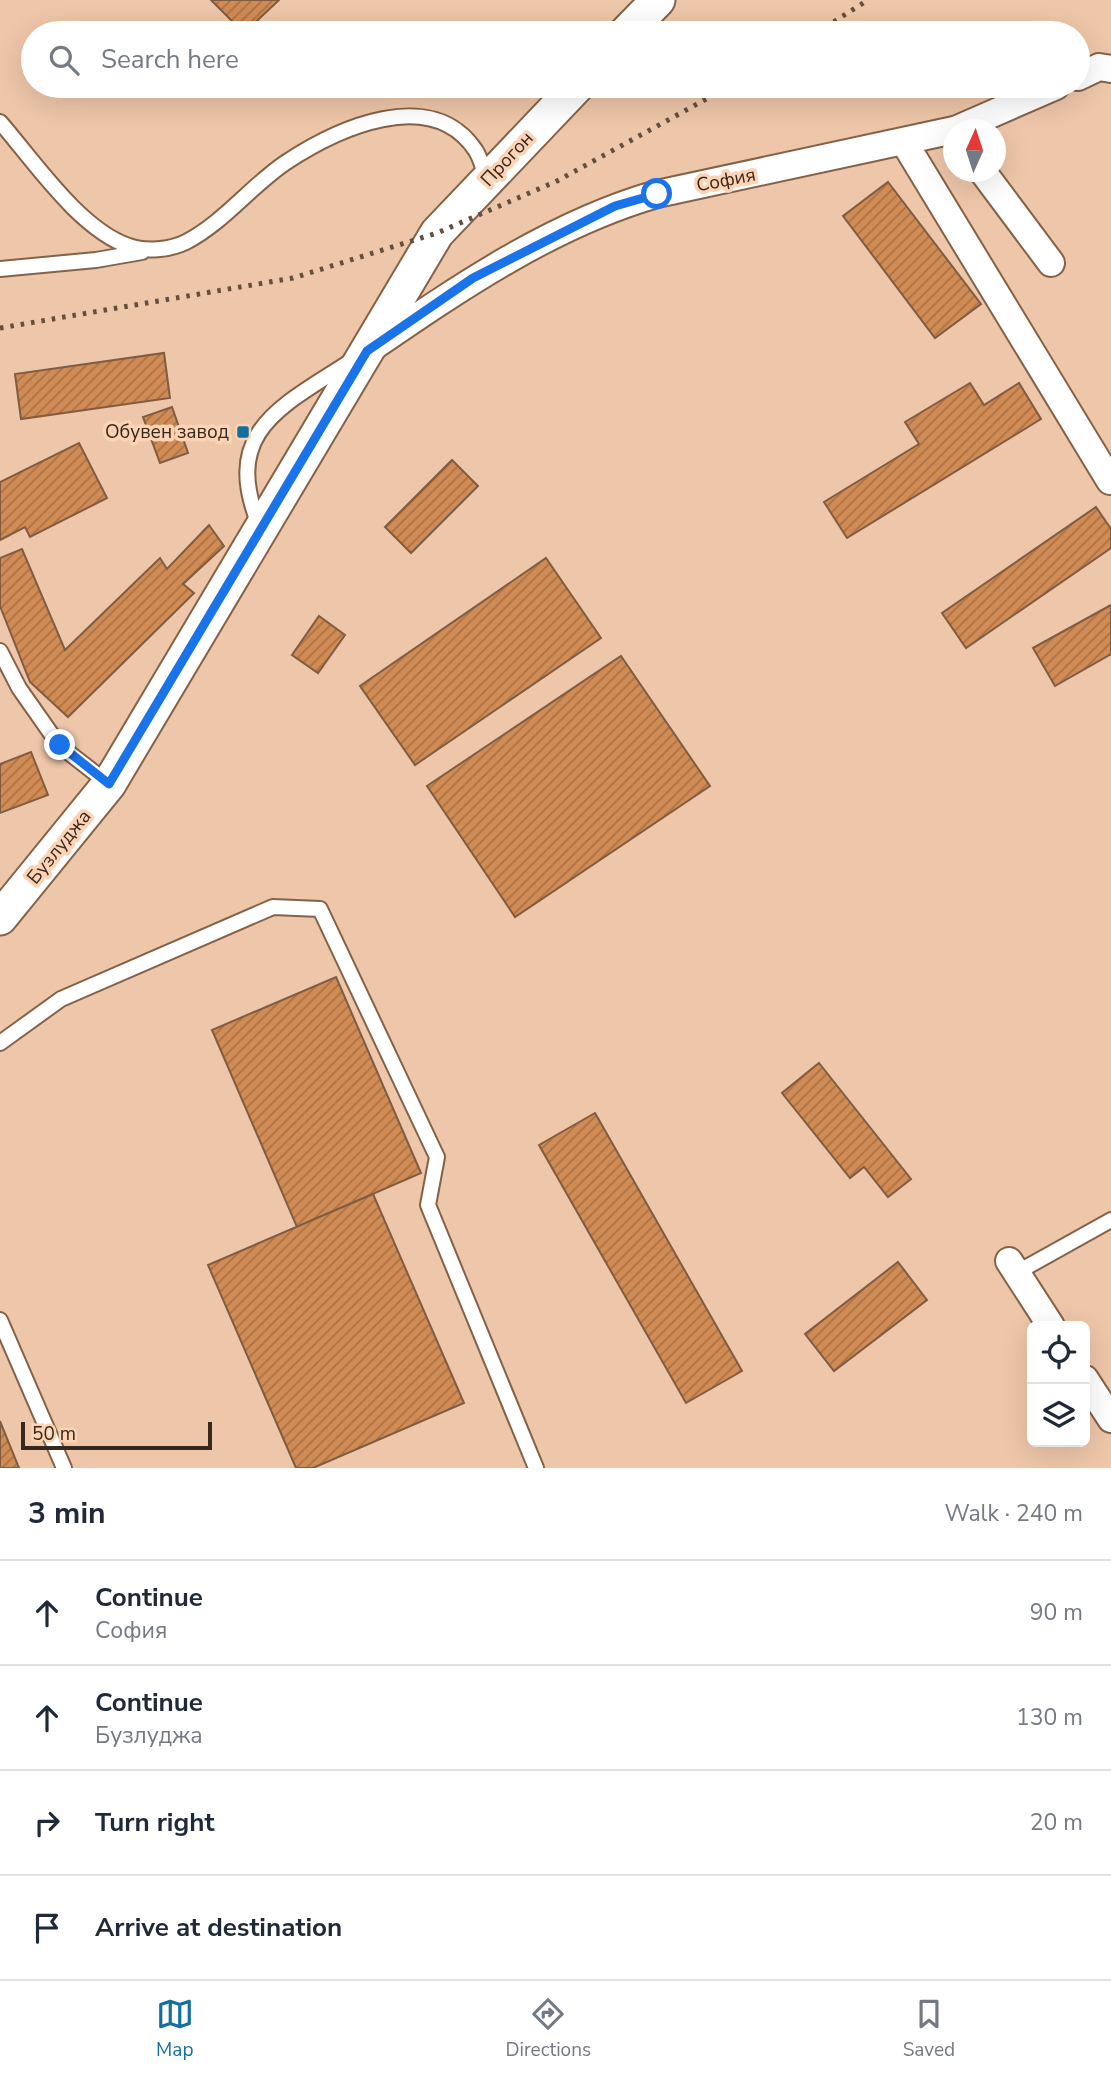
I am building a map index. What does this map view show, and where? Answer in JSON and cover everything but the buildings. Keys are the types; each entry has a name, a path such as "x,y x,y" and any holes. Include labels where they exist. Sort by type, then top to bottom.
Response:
{"street":[{"path":"638,21 658,0"},
{"path":"1090,71 1099,67 1111,69"},
{"name":"Прогон","path":"437,233 566,98"},
{"name":"София","path":"981,119 1029,98"},
{"name":"София","path":"367,351 473,278 615,206 657,194 943,133"},
{"path":"904,142 1111,481"},
{"path":"990,182 1051,263"},
{"name":"Бузлуджа","path":"0,918 109,784 437,233"},
{"path":"1012,1267 1048,1321"},
{"path":"1088,1384 1111,1419"}],"lane":[{"path":"0,269 96,260 184,243 231,211 284,164 338,134 372,121 406,116 438,120 463,135 477,152 487,180"},
{"path":"0,122 76,209 106,235 130,247 154,250"},
{"path":"261,529 248,498 247,450 267,422 298,395 367,351"},
{"path":"0,651 19,688 60,745 109,784"},
{"path":"0,1043 61,999 272,906 320,909 437,1157 428,1205 536,1468"},
{"path":"1012,1267 1111,1220"},
{"path":"0,1320 64,1468"}],"railway":[{"path":"835,21 868,0"},
{"path":"0,328 293,278 437,233 557,181 708,98"}],"place":[{"name":"Обувен завод","path":"243,432"}],"route":[{"path":"60,745 109,784 367,351 473,278 615,206 657,194"}]}
